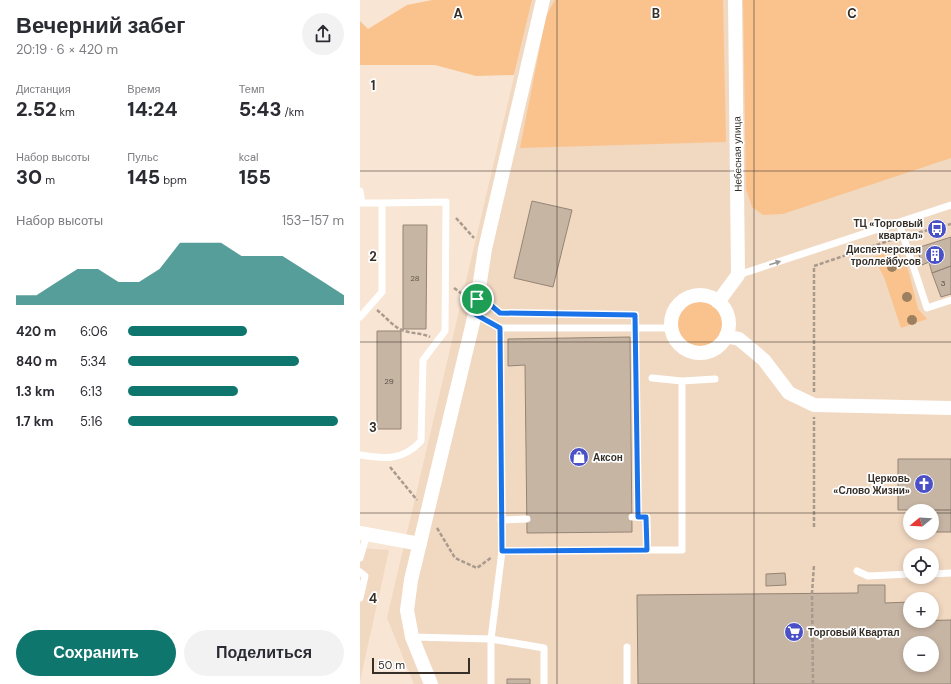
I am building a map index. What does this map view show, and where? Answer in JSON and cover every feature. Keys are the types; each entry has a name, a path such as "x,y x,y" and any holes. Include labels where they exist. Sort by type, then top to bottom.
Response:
{"street":[{"path":"431,684 412,637 407,610 411,580 475,314 485,249 543,0"},
{"name":"Небесная улица","path":"735,0 738,275"},
{"path":"718,302 738,275"},
{"path":"704,296 718,302 723,307 729,321 726,336 722,342 710,351 695,353 688,351 677,342 671,328 673,313 682,301 689,297 704,296"},
{"path":"726,336 739,339 764,360 789,393 814,405 951,408"},
{"path":"364,534 420,544"}],"lane":[{"path":"360,191 361,203 446,202 445,331 423,360 421,441 411,452 383,459 360,456"},
{"path":"360,317 382,292 382,203"},
{"path":"738,275 951,205"},
{"path":"899,223 927,308 951,300"},
{"path":"475,314 500,328 671,328"},
{"path":"491,684 491,639 502,551 500,328"},
{"path":"652,378 682,381 715,379"},
{"path":"502,551 682,550 682,381"},
{"path":"635,517 646,517 647,550"},
{"path":"501,520 527,519"},
{"path":"360,558 364,534"},
{"path":"857,571 868,576 903,574"},
{"path":"360,572 365,576 360,598"},
{"path":"939,574 951,573"},
{"path":"412,637 491,639 544,648 544,684"},
{"path":"627,647 627,684"}],"path":[{"path":"446,202 457,219 485,249"},
{"path":"814,266 903,236 951,224"},
{"path":"446,282 463,295 487,302 500,313 635,315 635,517"},
{"path":"371,305 398,329 424,334 438,340"},
{"path":"813,684 812,593 814,565"}],"shaded area":[{"path":"432,0 532,0 514,75 476,76 435,65 360,65 360,21 368,29 407,5"},
{"path":"532,0 951,0 951,684 414,684 387,618"},
{"path":"555,0 723,0 726,142 520,148 546,16"},
{"path":"743,0 951,0 951,158 783,214 763,215 752,207 746,189"},
{"path":"897,249 908,269 918,309 927,319 901,328 884,277 873,257"},
{"path":"704,302 709,303 716,308 721,315 721,333 716,340 709,345 696,346 691,345 684,340 679,333 678,320 679,315 684,308 691,303"},
{"path":"360,548 389,550 360,681"}],"building":[{"path":"532,201 572,210 553,287 514,278"},
{"path":"403,225 427,225 426,329 403,329"},
{"name":"Диспетчерская троллейбусов","path":"951,237 951,266 932,273 929,262 922,265 917,248"},
{"path":"951,266 951,294 941,297 932,273"},
{"path":"377,331 401,331 401,429 377,429"},
{"name":"Аксон","path":"630,337 632,532 527,533 525,365 508,366 508,339"},
{"name":"Церковь «Слово Жизни»","path":"898,459 951,459 951,510 939,510 939,504 903,504 903,510 898,510"},
{"path":"939,510 951,510 951,532 939,532"},
{"path":"785,573 786,585 766,586 766,574"},
{"name":"Торговый Квартал","path":"858,585 885,585 885,603 903,602 903,628 939,628 939,620 951,620 951,684 638,684 637,595 858,593"},
{"path":"507,679 530,679 530,684 507,684"}],"place":[{"name":"ТЦ «Торговый квартал»","path":"937,229"},
{"name":"Диспетчерская троллейбусов","path":"935,255"},
{"name":"Аксон","path":"579,457"},
{"name":"Церковь «Слово Жизни»","path":"924,484"},
{"name":"Торговый Квартал","path":"794,632"}],"route":[{"path":"477,299 487,302 500,313 635,315 638,517 646,517 647,550 502,551 500,328 475,314 477,299"}]}
